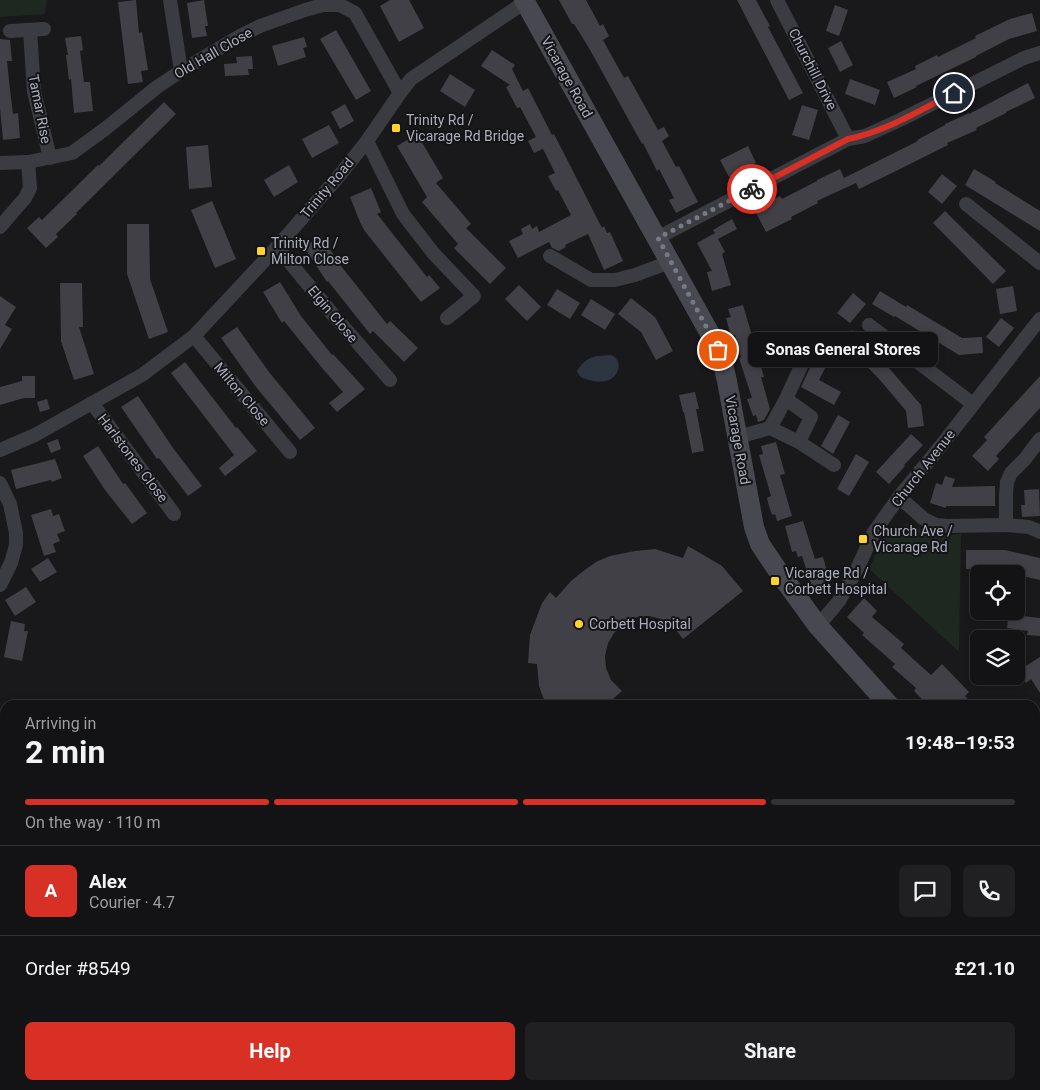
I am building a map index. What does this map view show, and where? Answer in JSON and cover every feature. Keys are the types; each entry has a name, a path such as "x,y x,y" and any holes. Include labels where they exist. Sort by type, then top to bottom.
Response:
{"street":[{"path":"170,0 181,71"},
{"name":"Churchill Drive","path":"779,0 848,139"},
{"name":"Trinity Road","path":"0,450 35,434 142,375 194,336 277,247 339,176 367,141 411,79 524,1"},
{"name":"Vicarage Road","path":"524,1 658,238 717,347 727,381 754,527 760,544 818,626 885,700"},
{"name":"Old Hall Close","path":"0,163 28,162 72,153 157,87 181,71 260,26 306,10 322,2 340,5 354,13 400,93"},
{"path":"10,31 44,29"},
{"name":"Tamar Rise","path":"30,30 34,91 50,158"},
{"path":"658,238 848,139 866,136 1024,58 1040,53"},
{"path":"367,141 403,214 434,254 474,296 447,318"},
{"path":"0,227 25,198 30,188 28,162"},
{"path":"966,204 1040,263"},
{"name":"Elgin Close","path":"277,247 390,380"},
{"path":"550,256 591,280 615,280 670,262"},
{"name":"Church Avenue","path":"818,626 839,601 858,567 874,532 899,497 1040,319"},
{"path":"869,325 973,404"},
{"name":"Milton Close","path":"194,336 290,452"},
{"path":"770,428 803,362"},
{"path":"786,399 811,417 799,442"},
{"name":"Harlstones Close","path":"92,403 174,514"},
{"path":"738,437 770,428 799,442 834,465"},
{"path":"1006,525 1006,495 1009,477 1040,439"},
{"path":"0,483 10,504 16,533 16,545 11,563 0,585"},
{"path":"899,497 924,519 936,525 1006,525 1029,527 1040,532"}],"shaded area":[{"path":"0,0 47,0 45,14 0,17"},
{"path":"611,355 615,357 619,364 618,371 613,378 592,381 583,378 578,373 577,371 588,359 596,356"},
{"path":"908,524 941,536 961,534 959,652 869,569 886,531"}],"building":[{"path":"136,0 139,33 142,32 148,70 141,71 143,82 128,84 118,2"},
{"path":"204,0 208,26 205,26 207,36 192,38 187,3"},
{"path":"390,0 409,0 424,28 399,42 380,6"},
{"path":"559,0 586,0 600,26 603,24 609,36 603,40 624,78 628,76 658,130 664,127 669,136 662,141 676,167 679,166 698,202 676,213 669,200 674,198 659,169 657,171 589,48 574,24 572,24"},
{"path":"737,0 756,0 803,93 789,100"},
{"path":"835,5 848,10 839,36 826,31"},
{"path":"1032,13 1037,31 1009,39 894,98 887,82 916,69 915,66 937,55 938,57 1010,19"},
{"path":"336,30 371,91 356,100 320,39"},
{"path":"81,36 83,50 80,51 84,82 90,82 93,111 74,113 65,38"},
{"path":"304,37 307,47 303,48 306,57 278,66 272,46"},
{"path":"0,39 10,40 12,61 7,61 13,114 18,113 20,138 3,140 0,108"},
{"path":"841,41 853,65 840,72 828,48"},
{"path":"492,50 515,65 512,69 523,91 528,88 602,228 604,226 607,233 610,232 623,261 604,270 588,234 565,245 566,247 559,251 552,248 549,242 518,258 509,241 523,234 521,229 530,224 532,229 537,226 539,232 571,215 558,190 556,191 548,176 555,173 543,149 534,153 528,141 536,137 520,107 517,108 506,87 510,85 481,66"},
{"path":"252,56 253,69 248,69 249,75 225,76 224,64 237,63 236,57"},
{"path":"450,74 475,90 465,107 440,91"},
{"path":"850,79 880,90 875,105 845,94"},
{"path":"1028,83 1035,98 976,128 977,130 947,143 948,145 859,189 856,183 817,201 818,203 791,217 792,219 766,232 754,209 780,196 782,199 840,169 844,178 918,141 945,124 969,114"},
{"path":"164,102 176,114 76,213 56,234 58,237 46,248 27,228 39,217 42,220"},
{"path":"345,104 354,121 340,129 331,112"},
{"path":"802,105 818,110 809,140 792,135"},
{"path":"329,125 339,143 312,158 302,139"},
{"path":"417,134 443,178 436,183 471,224 466,228 506,268 490,284 454,248 458,244 422,202 427,197 397,146"},
{"path":"208,145 212,187 189,189 186,147"},
{"path":"748,146 756,163 729,177 720,160"},
{"path":"289,165 298,182 274,197 264,180"},
{"path":"974,169 1040,211 1040,231 965,185"},
{"path":"942,174 957,186 942,204 928,192"},
{"path":"371,188 381,212 377,214 427,277 429,275 440,288 421,302 364,230 360,222 350,197"},
{"path":"212,201 236,259 215,268 191,210"},
{"path":"945,211 1006,271 993,284 933,223"},
{"path":"732,219 737,229 718,239 725,252 722,254 731,285 712,291 707,272 712,271 697,243 715,233 713,230"},
{"path":"127,224 149,224 150,279 168,332 149,339 127,274"},
{"path":"321,236 341,266 387,324 390,321 418,348 404,362 373,331 370,334 327,282 304,247"},
{"path":"280,282 301,316 332,355 365,389 337,412 329,403 343,392 284,321 282,323 263,292"},
{"path":"60,283 82,283 83,327 79,327 94,374 74,380 61,341"},
{"path":"519,285 541,307 527,321 505,299"},
{"path":"1013,286 1017,311 1000,314 996,289"},
{"path":"557,289 580,303 570,319 547,305"},
{"path":"880,291 962,338 982,337 983,353 959,355 872,304"},
{"path":"853,293 866,304 850,323 837,313"},
{"path":"0,296 16,307 5,325 12,329 0,349"},
{"path":"631,298 655,317 673,351 656,360 641,332 618,314"},
{"path":"591,299 615,314 605,330 581,315"},
{"path":"743,305 764,377 761,377 770,409 764,420 758,422 756,415 753,416 747,399 752,398 739,358 741,357 735,335 731,336 726,318 731,317 728,309"},
{"path":"1001,318 1014,328 999,347 986,337"},
{"path":"237,327 269,372 315,428 300,440 256,387 221,338"},
{"path":"852,330 874,351 921,405 924,426 908,428 906,411 880,380 842,341"},
{"path":"799,333 834,351 819,380 841,392 834,405 801,387 815,357 793,344"},
{"path":"185,362 236,428 257,451 225,476 219,468 234,455 171,373"},
{"path":"22,376 35,376 35,398 24,398 0,405 0,387 22,381"},
{"path":"1040,376 1040,408 996,456 999,459 988,471 972,456 987,440 984,437"},
{"path":"695,392 699,409 696,409 704,451 692,453 679,395"},
{"path":"138,396 173,448 202,486 188,496 159,458 157,459 121,407"},
{"path":"47,399 50,409 40,412 37,402"},
{"path":"838,415 850,422 833,454 821,446"},
{"path":"911,434 923,445 889,484 876,472"},
{"path":"58,439 61,449 51,453 47,443"},
{"path":"776,442 785,474 780,475 792,516 777,521 775,514 772,515 769,506 767,498 771,496 759,455 763,454 761,446"},
{"path":"98,446 123,484 125,483 147,513 132,524 105,490 83,456"},
{"path":"856,454 869,462 849,496 837,489"},
{"path":"55,459 62,478 52,482 51,480 16,489 11,470"},
{"path":"945,476 955,479 952,487 995,486 995,506 946,506 946,508 930,503 936,483 942,485"},
{"path":"1039,489 1040,516 1022,517 1021,505 1025,505 1024,490"},
{"path":"51,509 53,516 59,514 65,531 57,534 60,541 53,544 56,552 44,556 31,515"},
{"path":"803,521 815,559 823,557 832,589 817,594 815,587 812,588 802,556 798,557 796,551 792,552 785,526"},
{"name":"Corbett Hospital","path":"688,546 722,566 743,591 683,639 673,626 661,619 649,616 637,617 625,622 614,633 608,643 605,656 606,668 611,680 622,691 612,700 544,700 539,686 537,664 528,663 530,635 542,603 550,592 556,598 582,572 596,562 610,556 655,549 683,558"},
{"path":"966,550 1005,550 1040,558 1040,580 1025,577 1025,565 970,565 970,569 966,569"},
{"path":"48,558 57,572 40,582 31,569"},
{"path":"26,587 36,602 15,616 5,600"},
{"path":"864,598 877,611 872,617 904,644 901,648 931,675 942,664 969,692 965,696 969,700 923,700 914,691 916,688 892,667 895,664 862,635 864,633 847,617"},
{"path":"1025,616 1040,618 1040,636 1027,635 1028,631 1025,630 1007,628 1008,620 1025,620"},
{"path":"11,621 25,624 24,631 28,631 22,661 4,657"},
{"path":"1040,657 1040,693 1031,679 1026,683 1025,682 1025,667"}],"way so far":[{"path":"718,350 658,238 752,189"}],"place":[{"name":"Trinity Rd / Vicarage Rd Bridge","path":"396,128"},
{"name":"Trinity Rd / Milton Close","path":"261,251"},
{"name":"Sonas General Stores","path":"718,350"},
{"name":"Church Ave / Vicarage Rd","path":"863,539"},
{"name":"Vicarage Rd / Corbett Hospital","path":"775,581"},
{"name":"Corbett Hospital","path":"579,624"}],"route":[{"path":"752,189 848,139 866,136 954,93"}]}
